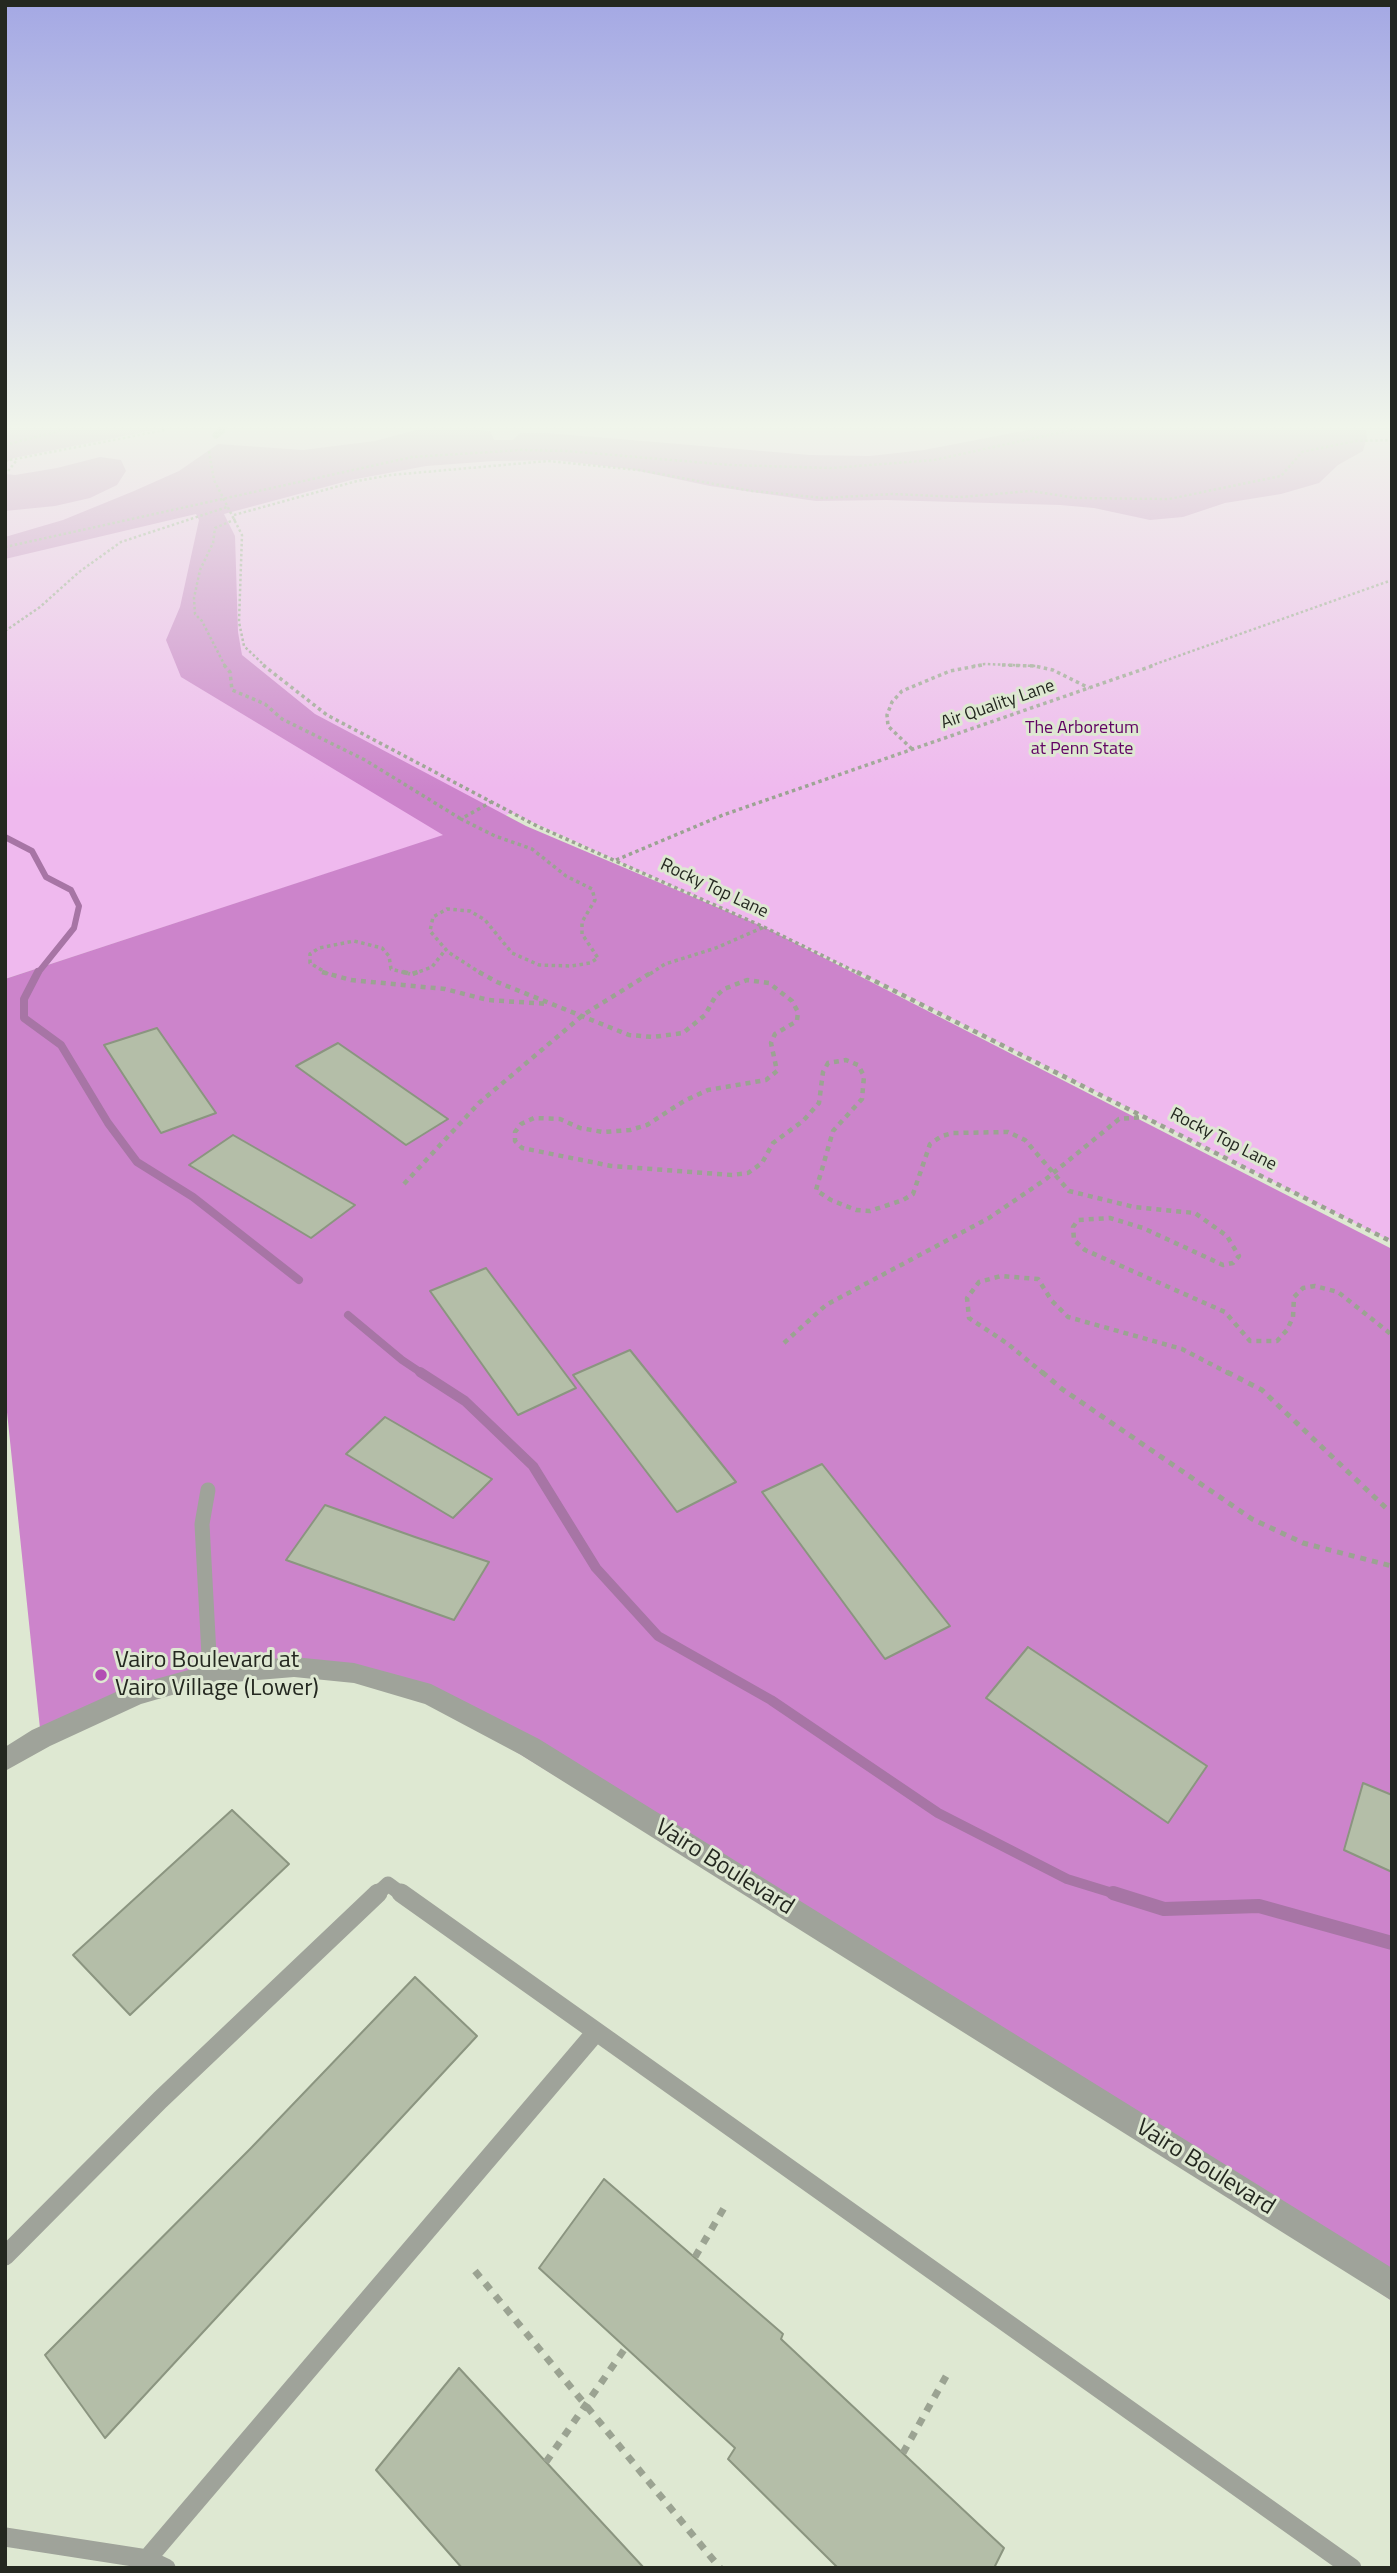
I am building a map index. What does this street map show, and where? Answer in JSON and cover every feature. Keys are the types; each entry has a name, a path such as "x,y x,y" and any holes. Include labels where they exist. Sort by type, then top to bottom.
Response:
{"street":[{"name":"Vairo Boulevard","path":"5,1760 41,1738 136,1695 210,1674 294,1667 354,1673 431,1695 530,1746 1392,2286"}],"lane":[{"path":"208,1490 202,1524 210,1674"},
{"path":"5,2256 159,2100 388,1884 1352,2568"},
{"path":"5,2537 157,2563 596,2032"}],"path":[{"path":"5,631 40,607 79,572 110,550"},
{"path":"210,550 200,570 194,598 195,614 202,621 221,661 230,672 232,690 265,704 282,719 365,760 461,819 495,836 532,849 566,876 592,889 594,900 582,922 582,934 598,958 590,963 539,965 512,954 485,920 459,908 439,913 430,924 434,937 465,964 497,982 629,1035 653,1037 692,1028 724,989 747,980 769,983 792,1001 798,1012 797,1021 775,1034 771,1043 777,1071 766,1080 708,1090 684,1101 647,1125 630,1130 603,1132 580,1128 560,1119 534,1118 521,1124 516,1132 515,1140 522,1148 611,1166 732,1175 748,1173 762,1163 774,1143 803,1121 819,1104 823,1072 828,1063 846,1060 858,1065 864,1076 862,1100 834,1132 826,1155 816,1190 831,1200 856,1210 870,1211 903,1200 913,1194 930,1144 953,1133 999,1131 1017,1135 1025,1140 1051,1174 1069,1191 1134,1207 1195,1213 1220,1229 1236,1246 1239,1256 1233,1263 1223,1265 1212,1261 1143,1227 1110,1218 1079,1220 1073,1227 1074,1240 1085,1250 1225,1312 1250,1341 1277,1341 1293,1317 1294,1297 1303,1288 1315,1286 1338,1292 1392,1335"},
{"name":"Rocky Top Lane","path":"243,550 239,622 244,646 256,659 327,715 537,826 764,927 1392,1242"},
{"name":"Air Quality Lane","path":"615,860 723,815 1392,580"},
{"path":"913,749 888,726 887,715 892,702 902,691 950,671 985,664 1035,666 1053,670 1089,688"},
{"path":"461,819 491,802"},
{"path":"404,1184 479,1102 583,1015 665,964 716,948 764,927"},
{"path":"446,949 432,967 412,974 391,969 389,956 382,948 354,941 319,948 310,954 310,963 322,972 351,980 445,989 488,1000 557,1005"},
{"path":"783,1343 825,1305 978,1224 1051,1174 1119,1119 1146,1117"},
{"path":"1392,1509 1386,1508 1262,1390 1182,1349 1068,1317 1052,1301 1038,1279 1000,1276 979,1282 967,1298 969,1318 1008,1344 1062,1389 1252,1519 1303,1543 1392,1566"},
{"path":"695,2257 724,2208"},
{"path":"475,2271 720,2568"},
{"path":"546,2462 626,2347"},
{"path":"902,2453 949,2371"}],"green space":[{"name":"The Arboretum at Penn State","path":"5,550 1392,550 1392,1242 917,1001 764,927 512,813 5,979"}],"shaded area":[{"path":"5,550 43,550 5,559"},
{"path":"192,550 235,550 238,632 242,655 315,714 526,826 764,927 1392,1249 1392,2301 1222,2186 414,1689 303,1667 210,1674 41,1738 5,1393 5,979 443,835 181,677 166,640 180,607"}],"building":[{"path":"157,1028 216,1113 161,1133 104,1045"},
{"path":"338,1043 448,1119 406,1145 296,1066"},
{"path":"233,1135 355,1205 311,1238 189,1165"},
{"path":"486,1268 576,1388 518,1415 430,1291"},
{"path":"630,1350 736,1482 677,1512 573,1375"},
{"path":"385,1417 492,1479 453,1518 346,1454"},
{"path":"822,1464 950,1626 885,1659 762,1492"},
{"path":"325,1505 489,1562 454,1620 286,1560"},
{"path":"1028,1647 1207,1766 1168,1823 986,1698"},
{"path":"1363,1783 1392,1795 1392,1872 1344,1850"},
{"path":"232,1810 289,1864 130,2015 73,1955"},
{"path":"415,1977 477,2036 105,2438 45,2355 251,2148"},
{"path":"604,2179 783,2334 781,2339 1004,2548 994,2568 838,2568 728,2459 735,2448 539,2268"},
{"path":"459,2368 644,2568 462,2568 376,2470"}],"waterway":[{"path":"5,837 32,851 46,877 71,890 79,906 74,928 37,974"},
{"path":"38,972 24,999 24,1018 61,1045 108,1123 137,1162 193,1197 299,1280"},
{"path":"348,1315 420,1372"},
{"path":"420,1372 465,1401 533,1466 596,1568 658,1636 771,1700 938,1813 1067,1879 1119,1895"},
{"path":"1113,1893 1164,1909 1259,1906 1392,1943"}],"place":[{"name":"Vairo Boulevard at Vairo Village (Lower)","path":"101,1675"}]}
